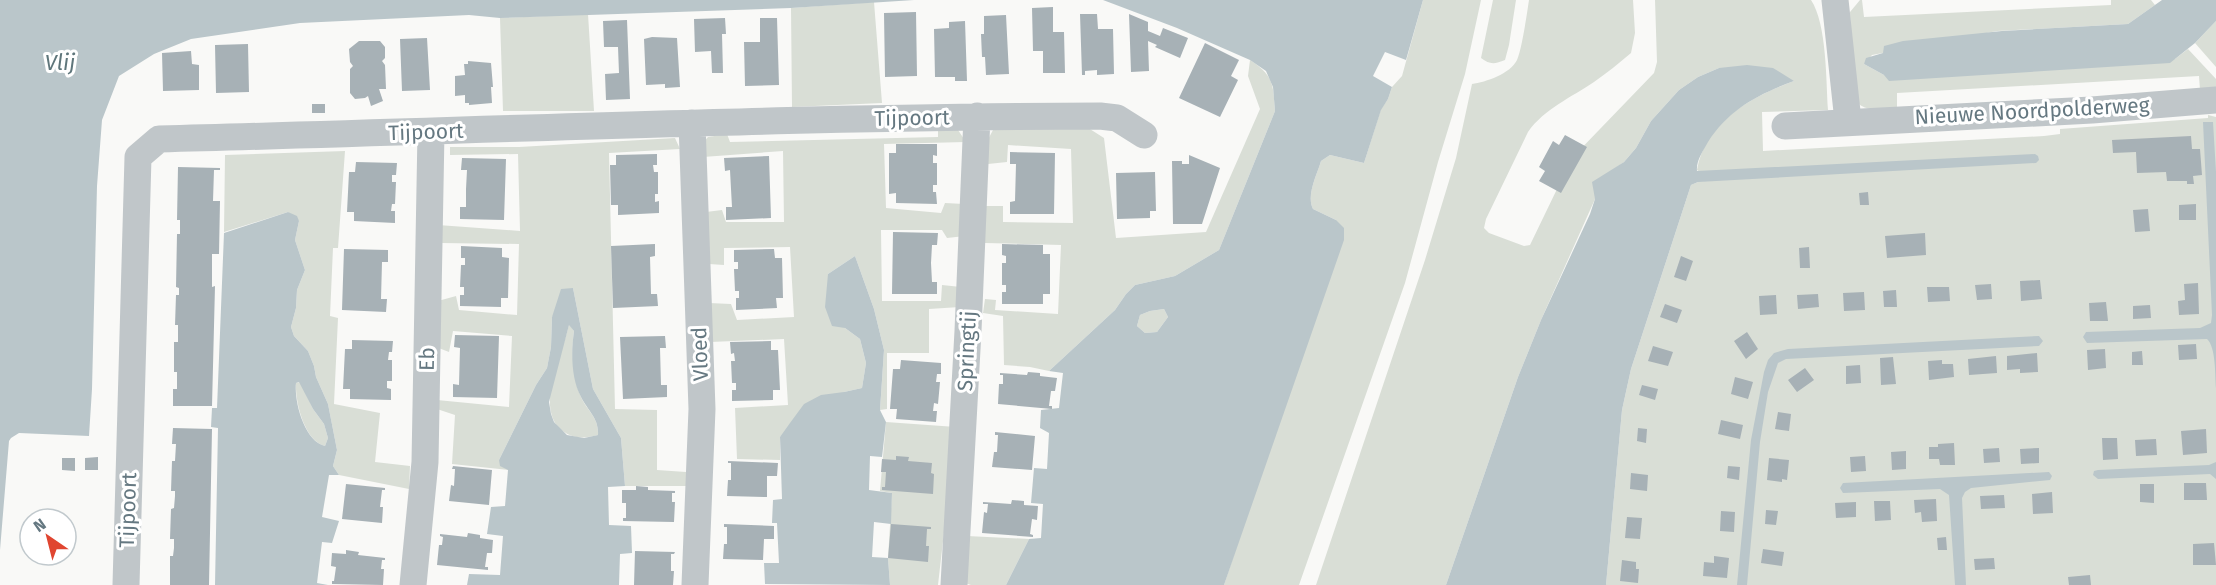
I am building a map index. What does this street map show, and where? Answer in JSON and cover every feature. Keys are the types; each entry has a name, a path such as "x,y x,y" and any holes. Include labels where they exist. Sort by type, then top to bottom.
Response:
{"street":[{"path":"1835,0 1848,121"},
{"name":"Nieuwe Noordpolderweg","path":"1785,126 2092,110 2216,100"},
{"name":"Tijpoort","path":"126,585 138,158 159,140 977,116 1100,116 1117,118 1144,135"},
{"name":"Springtij","path":"954,585 969,319 977,116"},
{"name":"Vloed","path":"692,123 702,409 695,585"},
{"name":"Eb","path":"413,585 425,462 431,132"}],"shaded area":[{"path":"1423,0 1481,0 1465,74 1405,283 1299,585 1224,585 1336,220 1313,209 1311,203 1311,191 1321,161 1330,155 1364,163 1381,109 1392,87 1402,76"},
{"path":"1493,0 1516,0 1505,60 1493,63 1481,58"},
{"path":"1529,0 1633,0 1635,33 1631,53 1594,82 1550,110 1528,132 1486,219 1484,228 1489,233 1524,246 1530,245 1572,158 1654,73 1657,62 1655,0 1811,0 1823,38 1828,110 1762,112 1763,151 2044,136 2060,134 2060,129 2208,118 2208,115 2216,117 2216,585 1606,585 1622,410 1631,369 1691,185 1698,182 1700,172 1697,170 1702,152 1710,137 1733,113 1762,95 1794,81 1719,68 1698,77 1679,90 1651,121 1636,148 1624,162 1610,172 1595,199 1518,377 1446,585 1316,585 1425,260 1456,158 1472,84 1497,76 1514,65 1521,48"},
{"path":"1862,0 1864,17 2111,5 2111,0 2151,0 2155,5 2128,24 1997,31 1872,55 1864,64 1884,75 2175,59 2188,49 2216,79 2216,88 2200,90 2199,76 1897,93 1897,109 1870,109 1859,104 1852,93 1850,12"},
{"path":"874,2 882,103 792,107 791,8"},
{"path":"588,14 594,111 503,111 500,18"},
{"path":"2216,21 2216,67 2195,43"},
{"path":"1250,60 1264,71 1271,81 1275,111 1219,250 1175,276 1135,285 1115,310 1049,371 1004,365 1003,316 983,313 985,299 996,300 995,310 1058,314 1061,245 985,243 983,206 1003,206 1003,222 1073,223 1071,149 1008,145 1007,162 988,164 984,147 993,130 1082,124 1104,138 1116,238 1206,232 1260,109 1248,76"},
{"path":"938,129 958,130 966,142 884,144 886,208 941,213 945,203 964,204 965,236 947,238 942,230 881,230 882,301 941,301 942,285 961,287 960,307 929,309 929,353 887,353 887,409 880,410 884,350 874,309 855,256 828,274 845,328 860,339 866,363 862,388 844,392 780,437 780,460 737,459 735,408 788,405 784,339 710,342 709,303 731,304 737,320 794,317 790,247 724,248 724,265 709,264 706,212 722,210 726,222 784,222 783,151 703,157 701,145 708,137 727,134 730,142 938,137"},
{"path":"675,138 680,149 609,153 615,409 657,410 657,470 686,472 688,486 625,486 621,438 593,389 573,288 552,317 551,347 547,368 536,385 499,460 509,470 452,464 455,415 437,409 437,400 509,407 512,336 453,331 449,352 436,347 438,301 456,296 459,310 517,315 519,244 441,243 438,225 520,231 518,154 450,155 450,147 519,147"},
{"path":"345,151 338,248 333,248 330,316 338,318 334,404 380,413 375,462 410,466 409,489 339,475 333,466 337,450 328,404 308,351 294,336 291,327 296,308 297,290 305,270 295,240 299,221 288,212 224,232 225,155"},
{"path":"1164,309 1168,317 1157,332 1145,333 1137,326 1140,315"},
{"path":"569,324 574,331 573,364 578,390 597,423 598,435 577,437 568,434 559,428 553,418 550,392"},
{"path":"300,382 313,409 324,424 328,438 325,446 311,437 302,419 296,391 296,383"},
{"path":"886,422 956,427 938,585 890,585 888,558 892,493 880,491"},
{"path":"967,536 1029,539 1006,585 971,585 962,582"}],"water":[{"name":"Vlij","path":"0,0 914,0 791,8 500,18 469,15 300,23 191,39 154,54 119,76 102,120 97,186 89,436 19,433 11,438 0,550"},
{"path":"1103,0 1423,0 1406,60 1385,52 1373,76 1392,87 1381,110 1364,163 1330,155 1321,161 1311,191 1311,203 1313,209 1336,220 1344,228 1344,240 1224,585 1006,585 1029,539 1041,538 1043,504 1031,503 1034,468 1047,469 1049,433 1040,428 1041,410 1059,408 1063,373 1049,371 1115,310 1135,285 1175,276 1219,250 1275,111 1273,87 1266,71 1250,60 1177,28","holes":["1164,309 1168,317 1157,332 1145,333 1137,326 1140,315 1150,311"]},
{"path":"2162,0 2216,0 2216,21 2195,43 2170,63 1889,81 1884,75 1864,64 1866,58 1883,53 1884,46 1903,41 2002,31 2128,24"},
{"path":"1747,65 1773,68 1794,81 1757,97 1725,120 1704,149 1697,171 2035,154 2039,160 2036,163 1698,182 1691,185 1631,369 1622,410 1606,585 1446,585 1518,377 1541,320 1590,214 1595,199 1592,182 1624,162 1636,148 1651,121 1679,90 1698,77 1719,68"},
{"path":"2203,122 2213,122 2216,172 2216,388 2214,355 2207,339 2087,343 2083,337 2086,332 2200,328 2211,323"},
{"path":"288,212 297,216 299,221 295,240 305,270 297,290 296,308 291,327 294,336 308,351 328,404 337,450 333,466 339,475 329,475 322,517 339,521 332,543 322,542 317,583 328,585 215,585 218,428 211,427 212,408 217,408 224,233","holes":["299,382 324,424 328,438 325,446 311,437 306,429 299,410 296,383"]},
{"path":"855,256 874,309 884,350 880,410 886,422 882,457 870,456 869,490 892,493 891,524 874,522 872,557 888,558 890,585 765,584 764,563 779,563 777,523 772,523 773,500 782,499 780,437 804,404 821,395 862,388 866,363 860,339 845,328 832,326 825,307 828,274"},
{"path":"573,288 593,389 621,438 625,486 608,487 609,525 631,526 632,553 620,554 619,585 467,585 469,574 500,575 503,536 487,534 491,507 505,506 508,470 500,466 499,460 536,385 547,368 551,347 552,317 561,289","holes":["569,325 574,331 572,356 575,382 598,429 598,435 584,438 567,435 554,422 549,402"]},
{"path":"2039,336 2043,341 2039,346 1786,359 1778,363 1768,392 1760,442 1747,585 1737,585 1751,440 1764,372 1768,360 1774,353 1788,349"},
{"path":"2216,462 2216,479 2210,474 2098,479 2093,475 2094,471 2098,470 2209,465"},
{"path":"2049,472 2052,476 2050,480 1971,488 1965,492 1962,498 1966,585 1955,585 1949,495 1940,489 1843,493 1840,488 1843,483"}],"building":[{"path":"1053,7 1053,32 1064,32 1065,73 1043,73 1043,51 1033,51 1032,8"},
{"path":"916,12 917,76 885,77 884,13"},
{"path":"1080,14 1097,14 1098,29 1113,29 1114,74 1097,75 1097,70 1085,71 1085,75 1082,75"},
{"path":"1129,14 1148,22 1148,31 1160,36 1163,28 1188,38 1180,58 1155,47 1157,45 1148,41 1149,71 1131,72"},
{"path":"1006,15 1009,74 986,75 981,34 984,34 984,16"},
{"path":"725,18 726,34 722,34 723,73 712,73 711,51 695,52 694,19"},
{"path":"760,18 777,18 779,85 745,86 744,42 760,42"},
{"path":"627,20 630,99 606,100 605,74 619,73 618,47 604,47 603,21"},
{"path":"965,21 967,81 955,81 955,77 935,77 934,29 949,28 949,22"},
{"path":"427,38 430,90 402,91 400,39"},
{"path":"677,38 680,87 665,88 665,84 646,85 644,39"},
{"path":"359,41 380,41 385,47 385,58 382,61 385,65 386,89 379,89 383,101 371,106 368,96 355,99 350,93 350,69 353,66 350,62 349,49"},
{"path":"1205,43 1239,60 1231,76 1238,80 1220,117 1179,98"},
{"path":"248,44 249,92 216,93 215,45"},
{"path":"191,51 192,64 199,65 199,90 163,91 162,53"},
{"path":"468,61 491,63 492,103 469,105 465,103 465,95 455,96 455,76 465,75 464,64 468,64"},
{"path":"312,104 325,104 325,113 312,113"},
{"path":"1565,135 1587,147 1561,193 1539,181 1545,171 1539,167 1553,141 1559,145"},
{"path":"2191,136 2192,149 2200,149 2202,175 2193,176 2194,184 2187,184 2187,181 2167,181 2166,172 2137,173 2136,152 2113,153 2112,140"},
{"path":"896,144 937,144 937,156 933,155 933,163 937,163 937,185 933,185 933,192 936,192 937,204 896,203 896,193 889,194 889,153 896,153"},
{"path":"1010,152 1055,153 1054,214 1010,214 1010,202 1015,201 1016,164 1010,164"},
{"path":"657,154 657,165 653,165 654,172 658,172 658,194 655,194 655,202 659,201 659,213 618,215 618,205 611,205 610,165 616,165 616,155"},
{"path":"1189,155 1220,168 1202,224 1173,224 1172,161 1189,164"},
{"path":"769,156 771,218 726,220 726,207 732,207 730,170 725,171 724,158"},
{"path":"462,158 506,159 504,220 460,219 460,207 466,207 467,170 461,170"},
{"path":"356,162 397,163 396,175 392,175 392,182 396,182 395,204 392,204 391,211 395,211 395,223 354,221 354,212 347,212 349,172 355,172"},
{"path":"178,167 220,168 220,170 214,170 213,201 220,201 219,254 212,254 212,287 215,286 212,406 173,406 173,389 177,389 177,372 174,372 174,342 178,342 178,325 175,325 176,295 179,295 179,288 176,287 177,234 180,234 180,220 177,220"},
{"path":"1155,172 1156,211 1150,211 1150,218 1117,219 1116,173"},
{"path":"1868,192 1869,205 1860,205 1859,193"},
{"path":"2196,204 2196,220 2179,220 2179,205"},
{"path":"2148,209 2150,231 2135,232 2133,210"},
{"path":"893,232 938,233 937,245 932,245 931,263 932,282 937,282 937,294 892,294"},
{"path":"1925,233 1926,255 1887,258 1885,236"},
{"path":"655,244 655,256 650,257 651,294 657,294 658,306 613,308 611,246"},
{"path":"1002,244 1043,245 1043,254 1050,254 1050,294 1043,294 1043,304 1002,304 1002,292 1006,292 1006,285 1002,285 1002,263 1006,263 1006,256 1002,255"},
{"path":"461,246 502,248 502,257 509,258 508,298 501,298 501,307 460,306 460,295 464,295 464,287 460,287 461,265 465,265 465,258 461,258"},
{"path":"1809,247 1810,268 1800,268 1799,248"},
{"path":"344,249 388,250 388,262 382,262 381,299 387,299 386,312 342,310"},
{"path":"774,249 775,258 782,258 783,298 776,298 777,308 736,310 736,298 739,298 739,291 735,291 734,269 738,269 738,262 734,262 734,250"},
{"path":"1681,256 1693,261 1686,281 1674,277"},
{"path":"2040,280 2042,299 2021,301 2020,281"},
{"path":"2198,283 2199,314 2179,315 2178,301 2185,300 2184,284"},
{"path":"1991,284 1992,299 1977,300 1975,285"},
{"path":"1927,287 1949,287 1950,301 1928,302"},
{"path":"1896,290 1897,307 1884,307 1883,291"},
{"path":"1864,292 1865,310 1844,311 1843,293"},
{"path":"1818,294 1819,307 1798,309 1797,295"},
{"path":"1776,295 1777,314 1760,315 1759,296"},
{"path":"2106,302 2108,321 2090,321 2089,303"},
{"path":"1665,304 1682,310 1677,323 1660,317"},
{"path":"2150,305 2151,318 2133,319 2133,306"},
{"path":"1747,332 1758,349 1746,359 1734,341"},
{"path":"455,335 499,336 497,398 453,397 453,384 459,385 460,348 454,347"},
{"path":"665,336 666,348 660,348 661,385 667,385 667,397 623,399 620,337"},
{"path":"352,340 393,341 392,352 389,352 388,360 392,360 392,381 387,381 387,388 391,389 391,400 350,399 350,389 343,389 345,349 352,349"},
{"path":"771,341 771,350 778,350 780,390 773,390 773,400 732,401 732,390 736,390 736,383 732,383 731,361 735,361 734,353 731,354 730,342"},
{"path":"2196,344 2197,359 2179,360 2178,345"},
{"path":"1653,346 1673,352 1668,366 1648,361"},
{"path":"2105,349 2106,368 2088,370 2087,350"},
{"path":"2142,351 2143,365 2132,365 2132,352"},
{"path":"2037,353 2038,372 2020,373 2020,369 2007,370 2007,356"},
{"path":"1996,356 1997,373 1969,375 1968,359"},
{"path":"1893,357 1896,384 1881,385 1880,358"},
{"path":"901,360 941,363 941,374 937,374 936,382 940,382 938,404 934,403 933,411 937,411 936,422 896,419 897,409 890,409 893,369 900,369"},
{"path":"1942,360 1942,364 1953,364 1954,377 1929,380 1928,361"},
{"path":"1860,365 1861,383 1846,384 1846,366"},
{"path":"1805,368 1814,380 1797,392 1788,380"},
{"path":"1028,372 1057,378 1055,391 1051,391 1049,406 1052,406 1052,409 998,404 999,384 1003,384 1003,375 1000,373 1027,375"},
{"path":"1735,377 1753,382 1748,399 1731,394"},
{"path":"1642,385 1658,389 1655,400 1639,395"},
{"path":"1778,412 1791,414 1789,431 1775,429"},
{"path":"1721,420 1743,425 1740,439 1718,434"},
{"path":"173,428 212,429 209,585 170,585 170,556 173,556 174,548 174,539 170,539 171,509 174,508 175,496 175,491 171,491 172,461 175,461 176,444 172,444"},
{"path":"1638,428 1647,429 1646,443 1637,441"},
{"path":"2206,429 2207,453 2183,455 2181,431"},
{"path":"995,432 1035,436 1032,470 992,467 994,452 997,452 998,435 995,435"},
{"path":"2102,438 2117,438 2118,459 2103,460"},
{"path":"2156,439 2157,455 2136,456 2135,440"},
{"path":"1954,443 1955,465 1940,465 1939,459 1929,459 1929,447"},
{"path":"1999,448 2000,462 1984,463 1983,449"},
{"path":"2039,448 2039,463 2021,464 2020,449"},
{"path":"1906,451 1906,469 1892,470 1891,452"},
{"path":"896,456 909,457 908,461 932,463 933,494 882,490 882,487 885,487 886,472 881,472 882,459 896,460"},
{"path":"1865,456 1866,471 1851,472 1850,457"},
{"path":"98,457 98,470 85,470 85,458"},
{"path":"62,458 75,458 75,471 62,470"},
{"path":"1769,458 1789,460 1787,480 1782,479 1782,482 1767,480"},
{"path":"728,461 778,463 777,476 767,476 767,497 727,496 728,480 731,480 731,463"},
{"path":"453,466 492,470 489,505 449,501 451,485 454,486 455,469 452,469"},
{"path":"1728,466 1740,467 1739,480 1727,478"},
{"path":"1631,473 1648,475 1647,491 1630,489"},
{"path":"2184,483 2206,483 2207,500 2184,500"},
{"path":"346,484 385,488 382,490 380,507 383,507 382,523 342,519"},
{"path":"2140,484 2154,484 2154,503 2140,502"},
{"path":"636,486 648,487 648,490 675,491 672,493 672,502 675,502 674,522 623,521 623,518 626,518 626,503 622,503 622,490 636,490"},
{"path":"2052,492 2053,513 2033,514 2032,494"},
{"path":"2004,495 2005,508 1981,509 1980,496"},
{"path":"1936,499 1937,521 1922,522 1921,512 1915,513 1914,500"},
{"path":"1012,500 1024,501 1024,505 1038,506 1037,520 1032,519 1030,534 1033,537 982,533 984,512 987,513 988,504 983,504 983,502 1011,504"},
{"path":"1874,501 1890,501 1891,520 1875,521"},
{"path":"1856,502 1856,517 1836,518 1835,503"},
{"path":"1766,510 1778,511 1776,525 1765,524"},
{"path":"1721,511 1735,512 1734,532 1720,531"},
{"path":"1627,517 1642,518 1640,539 1625,538"},
{"path":"724,524 774,526 774,539 764,539 763,560 723,559 724,544 727,544 727,527 724,527"},
{"path":"891,524 931,527 927,529 928,562 888,558"},
{"path":"468,533 493,540 492,553 487,553 485,567 488,567 488,570 437,565 439,545 442,545 443,537 440,534 467,537"},
{"path":"1946,537 1947,550 1938,550 1937,538"},
{"path":"2214,543 2216,565 2193,565 2193,544"},
{"path":"1763,549 1784,552 1782,566 1761,563"},
{"path":"346,550 359,552 358,555 385,558 382,560 381,569 384,569 383,585 332,584 336,567 331,566 332,553 346,554"},
{"path":"635,551 675,552 671,554 671,571 674,571 673,585 634,585"},
{"path":"1714,556 1729,558 1727,578 1703,576 1704,562 1714,563"},
{"path":"1994,558 1995,569 1975,570 1974,559"},
{"path":"1622,560 1636,562 1636,569 1639,569 1638,583 1620,581"},
{"path":"2090,575 2091,585 2069,585 2068,577"}]}
